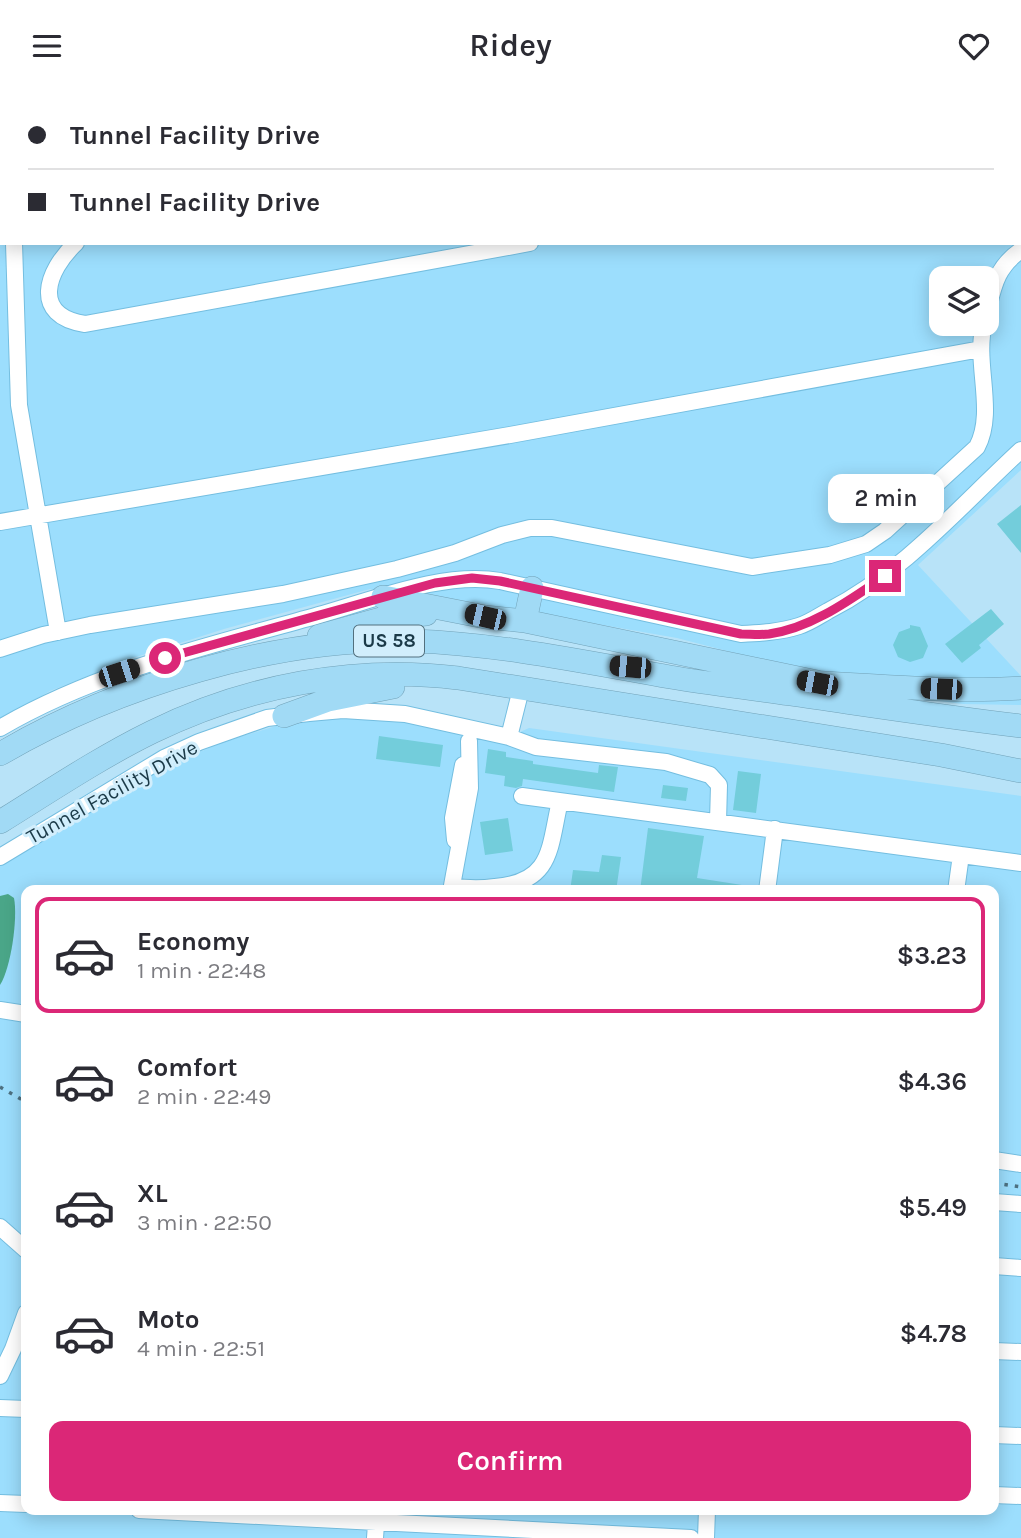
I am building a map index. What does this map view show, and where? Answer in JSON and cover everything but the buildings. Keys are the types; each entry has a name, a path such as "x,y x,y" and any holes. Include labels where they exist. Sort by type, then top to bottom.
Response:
{"highway":[{"path":"525,621 532,588"},
{"path":"383,597 485,617"},
{"path":"245,658 342,629 395,616 418,614 525,621 817,683"},
{"name":"US 58","path":"0,754 41,731 100,704 172,679 245,658 343,644 410,641 454,643 608,665 768,681 878,688 1021,688"},
{"path":"608,665 671,677 1021,726"},
{"name":"US 58","path":"0,822 150,733 197,712 262,691 327,679 394,674 439,676 941,755 1021,762"},
{"path":"276,717 328,700 381,688 427,686 499,693 521,689"},
{"path":"941,755 1021,771"}],"street":[{"path":"14,245 19,405 58,632"},
{"path":"74,245 54,269 49,279 49,289 51,302 59,315 71,322 85,324 519,245"},
{"path":"999,273 1008,259 1021,250"},
{"path":"0,649 58,632 283,594 397,569 530,528 552,528 752,566 830,555 866,544 885,531 977,447 986,423 983,336"},
{"path":"0,522 510,435 981,349"},
{"path":"0,727 61,696 119,673 383,597 463,578 489,579 741,634 769,633 801,625 848,601 885,576 928,540 1021,450"},
{"path":"509,737 521,689"},
{"name":"Tunnel Facility Drive","path":"0,857 164,758 199,742 276,717 343,710 380,711 436,719 470,735 509,737 536,747 666,762 710,775 719,785 719,822"},
{"path":"451,885 456,857 453,818 470,735"},
{"path":"522,796 1021,863"},
{"path":"516,885 527,882 542,866 548,854 560,801"},
{"path":"768,885 775,829"},
{"path":"957,885 961,855"},
{"path":"0,1010 21,1013"},
{"path":"999,1161 1021,1164"},
{"path":"999,1202 1021,1204"},
{"path":"0,1227 21,1246"},
{"path":"999,1266 1021,1268"},
{"path":"0,1376 21,1330"},
{"path":"999,1351 1021,1352"},
{"path":"0,1408 21,1409"},
{"path":"999,1435 1021,1436"},
{"path":"999,1495 1021,1496"},
{"path":"0,1503 21,1504"},
{"path":"224,1515 691,1538"},
{"path":"706,1538 707,1515"}],"shaded area":[{"path":"0,245 1021,245 1021,470 918,565 1021,676 1021,705 963,704 900,696 677,638 460,600 370,589 224,629 133,658 50,691 0,720"},
{"path":"341,717 390,719 500,741 529,728 1021,796 1021,1538 0,1538 0,866 153,773 224,742 279,725"},
{"path":"8,894 14,898 14,930 7,967 0,985 0,896"}],"railway":[{"path":"0,1087 21,1099"},
{"path":"999,1184 1021,1187"}],"route":[{"path":"165,658 435,583 463,578 500,581 741,634 769,633 801,625 848,601 885,576"}]}
